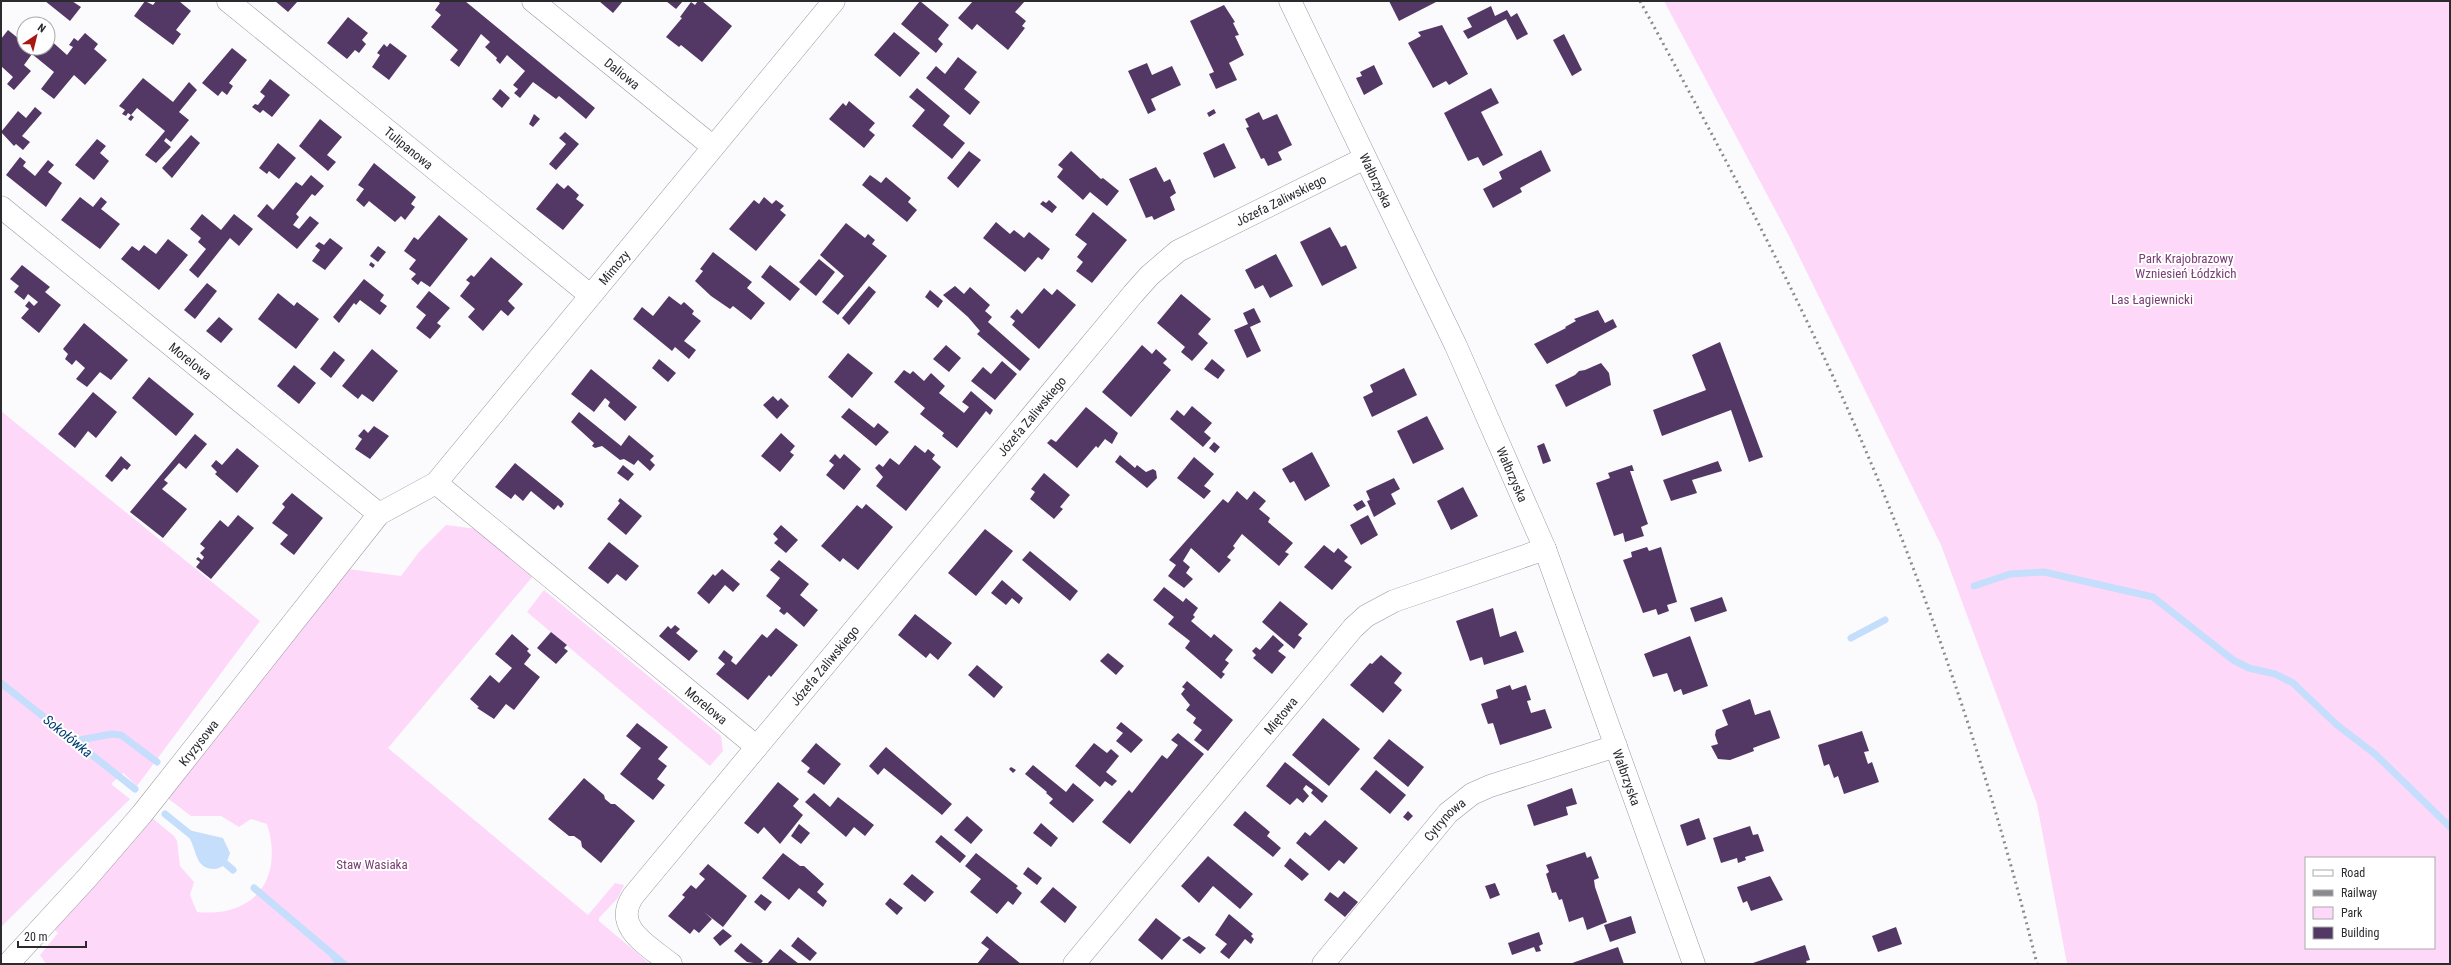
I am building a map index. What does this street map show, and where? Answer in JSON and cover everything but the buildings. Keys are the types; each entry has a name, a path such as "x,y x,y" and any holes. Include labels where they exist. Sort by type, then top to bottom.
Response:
{"street":[{"name":"Tulipanowa","path":"228,1 590,295"},
{"name":"Daliowa","path":"533,1 712,146"},
{"name":"Mimozy","path":"380,514 436,483 712,146 834,1"},
{"name":"Wałbrzyska","path":"1290,1 1364,158 1459,353 1545,549 1694,964"},
{"name":"Józefa Zaliwskiego","path":"757,747 1149,276 1164,261 1194,242 1364,158"},
{"name":"Morelowa","path":"1,207 380,514"},
{"name":"Morelowa","path":"436,483 757,747"},
{"name":"Kryzysowa","path":"8,964 87,878 142,814 380,514"},
{"name":"Miętowa","path":"1074,964 1353,628 1366,616 1394,601 1545,549"},
{"name":"Cytrynowa","path":"1323,964 1448,813 1460,802 1490,786 1616,746"},
{"path":"671,964 629,927 626,912 628,903 757,747"}],"green space":[{"name":"Las Łagiewnicki","path":"1664,1 2450,1 2450,964 2067,964 2037,804 1941,545 1789,236"},
{"path":"1,411 260,621 137,786 123,773 111,784 130,799 1,927"},
{"name":"Staw Wasiaka","path":"446,525 477,529 534,575 388,748 588,915 615,883 624,885 618,898 599,918 599,921 650,964 46,964 40,955 58,933 54,929 151,817 174,836 177,841 180,866 194,882 190,895 197,912 217,912 235,908 249,901 260,890 268,877 271,861 271,844 267,824 251,819 239,827 221,816 191,816 166,797 348,569 401,576 419,552"},
{"path":"544,590 721,736 723,751 710,766 527,612"}],"water":[{"path":"184,829 223,838 230,853 225,864 214,869 202,865 197,858"},
{"path":"323,947 344,964 335,964"}],"waterway":[{"path":"1974,586 2010,574 2044,572 2153,597 2233,660 2249,668 2275,674 2293,683 2337,725 2375,754 2450,827"},
{"path":"1851,638 1885,620"},
{"name":"Sokołówka","path":"1,683 135,789"},
{"path":"74,741 112,734 121,735 157,762"},
{"name":"Sokołówka","path":"165,814 191,835"},
{"name":"Sokołówka","path":"219,858 233,870"},
{"name":"Sokołówka","path":"254,888 344,964"}],"railway":[{"path":"1640,1 1762,230 1808,323 1862,442 1921,588 1947,662 1996,812 2037,964"}],"park label":[{"name":"Park Krajobrazowy Wzniesień Łódzkich","path":"2186,266"}]}
